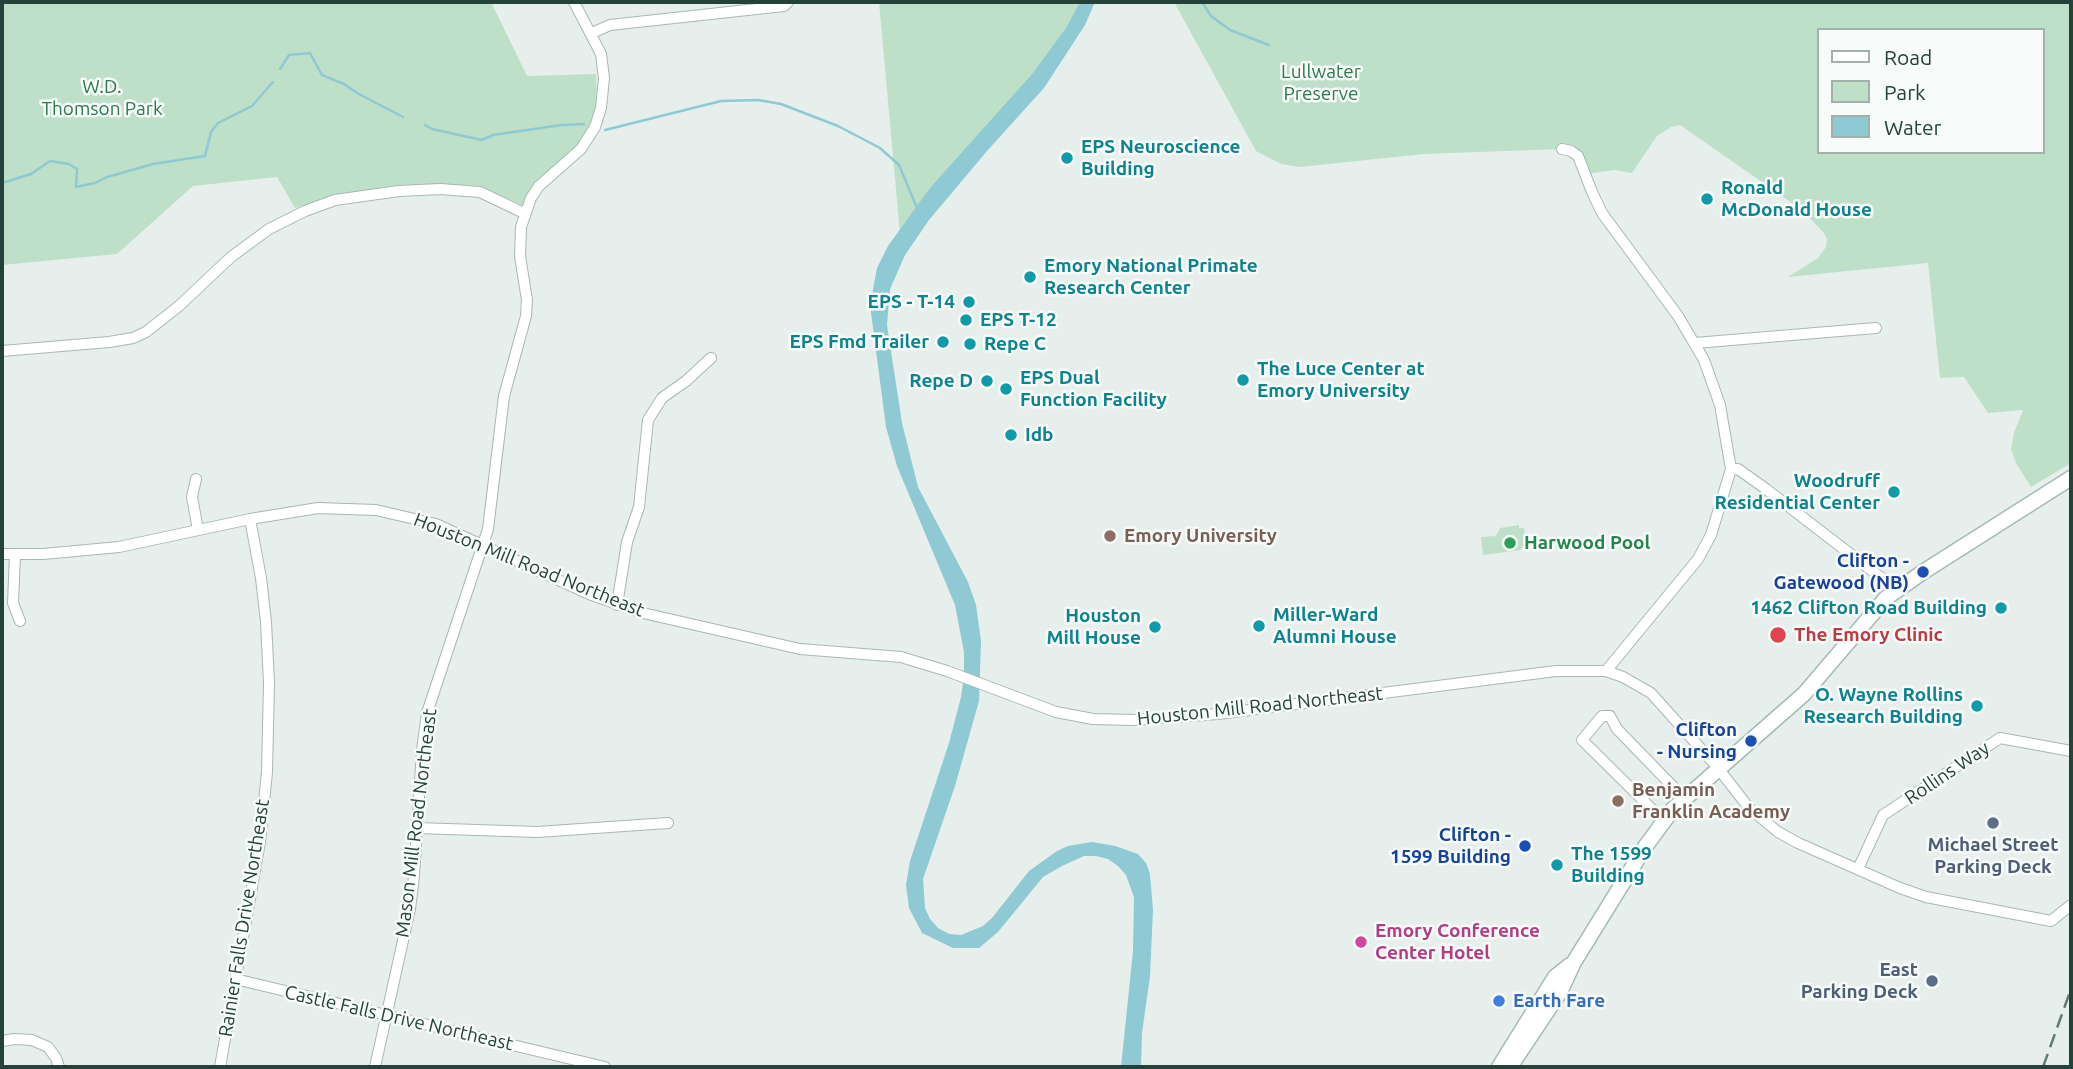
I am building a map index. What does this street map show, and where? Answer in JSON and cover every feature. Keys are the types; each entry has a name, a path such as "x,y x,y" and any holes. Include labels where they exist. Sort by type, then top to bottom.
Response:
{"main road":[{"path":"1510,1067 1560,992 1574,962 1663,820 1684,798 1804,694 1831,665 1870,614 1897,590 2071,478"},
{"path":"1499,1067 1555,977 1574,962"}],"street":[{"path":"2,351 133,338 146,332 180,306 231,257 269,229 304,211 335,200 440,188 480,192 524,212 539,186 581,149 595,127 601,108 604,78 601,54 575,2"},
{"path":"592,33 610,25 757,10 784,6 788,2"},
{"path":"1562,149 1578,156 1602,213 1695,343 1712,377 1720,405 1731,469 1711,535 1698,559 1606,671"},
{"name":"Mason Mill Road Northeast","path":"375,1067 410,909 427,713 484,544 492,509 504,396 526,316 527,300 519,245 524,212"},
{"path":"1695,343 1876,328"},
{"path":"617,605 628,542 639,507 648,420 662,398 711,358"},
{"path":"1731,469 1738,469 1756,482 1897,590"},
{"path":"196,479 191,497 198,530"},
{"name":"Houston Mill Road Northeast","path":"2,554 119,547 250,519 317,508 376,510 423,520 484,544 617,605 643,613 800,649 901,657 947,671 1056,712 1081,718 1133,720 1218,714 1556,671 1606,671 1630,680 1651,693 1718,768 1749,808 1772,828 1798,844 1926,897 2051,921 2071,905"},
{"name":"Rainier Falls Drive Northeast","path":"220,1067 260,842 268,744 266,622 250,519"},
{"path":"15,555 13,603 20,621"},
{"path":"1663,820 1582,740 1602,716 1611,716 1618,729 1684,798"},
{"name":"Rollins Way","path":"1858,869 1883,815 2000,738 2071,751"},
{"path":"417,828 537,832 668,823"},
{"name":"Castle Falls Drive Northeast","path":"235,979 605,1067"},
{"path":"2,1041 32,1040 48,1047 59,1067"},
{"path":"547,1067 549,1054"}],"green space":[{"name":"W.D. Thomson Park","path":"2,2 491,2 527,76 596,74 597,106 590,129 577,146 535,184 523,205 482,187 441,184 398,185 336,195 295,208 277,177 193,186 117,254 2,265"},
{"path":"879,2 1086,2 1068,36 901,245"},
{"name":"Lullwater Preserve","path":"1174,2 2071,2 2071,463 2031,487 2011,449 2023,410 1988,413 1964,377 1940,378 1928,263 1788,277 1818,258 1826,247 1827,239 1824,233 1802,210 1680,125 1657,136 1632,173 1615,170 1585,174 1582,162 1562,149 1424,154 1300,167 1281,164 1256,151"},
{"path":"1519,525 1519,528 1524,528 1527,545 1521,550 1483,555 1481,537 1496,536 1500,528"}],"water":[{"path":"1080,2 1095,2 1085,25 1044,88 929,220 905,255 890,289 887,325 902,423 918,487 968,582 976,605 981,641 979,701 955,786 923,879 925,908 938,928 949,934 961,935 983,926 1029,871 1057,851 1068,846 1092,842 1138,854 1146,863 1150,874 1153,910 1141,1067 1121,1067 1133,951 1134,897 1126,875 1108,859 1084,856 1043,877 998,932 979,948 953,948 922,933 909,908 906,885 910,861 949,743 961,697 964,652 955,605 897,466 886,427 870,305 877,268 888,246 930,188 1033,73 1066,28"}],"waterway":[{"path":"1202,2 1211,16 1230,30 1269,45"},
{"path":"280,69 289,55 310,53 322,75 344,84 403,117"},
{"path":"2,183 31,174 50,161 69,164 77,169 76,187 153,164 205,156 211,132 218,123 252,106 273,82"},
{"path":"605,130 721,101 758,100 781,104 838,126 880,148 899,165 917,208"},
{"path":"425,125 482,140 493,135 584,124"}],"railway":[{"path":"2043,1067 2071,989"}],"place":[{"name":"EPS Neuroscience Building","path":"1067,158"},
{"name":"Ronald McDonald House","path":"1707,199"},
{"name":"Emory National Primate Research Center","path":"1030,277"},
{"name":"EPS - T-14","path":"969,302"},
{"name":"EPS T-12","path":"966,320"},
{"name":"EPS Fmd Trailer","path":"943,342"},
{"name":"Repe C","path":"970,344"},
{"name":"The Luce Center at Emory University","path":"1243,380"},
{"name":"Repe D","path":"987,381"},
{"name":"EPS Dual Function Facility","path":"1006,389"},
{"name":"Idb","path":"1011,435"},
{"name":"Woodruff Residential Center","path":"1894,492"},
{"name":"Emory University","path":"1110,536"},
{"name":"Harwood Pool","path":"1510,543"},
{"name":"Clifton - Gatewood (NB)","path":"1923,572"},
{"name":"1462 Clifton Road Building","path":"2001,608"},
{"name":"Miller-Ward Alumni House","path":"1259,626"},
{"name":"Houston Mill House","path":"1155,627"},
{"name":"The Emory Clinic","path":"1778,635"},
{"name":"O. Wayne Rollins Research Building","path":"1977,706"},
{"name":"Clifton - Nursing","path":"1751,741"},
{"name":"Benjamin Franklin Academy","path":"1618,801"},
{"name":"Michael Street Parking Deck","path":"1993,823"},
{"name":"Clifton - 1599 Building","path":"1525,846"},
{"name":"The 1599 Building","path":"1557,865"},
{"name":"Emory Conference Center Hotel","path":"1361,942"},
{"name":"East Parking Deck","path":"1932,981"},
{"name":"Earth Fare","path":"1499,1001"}]}
